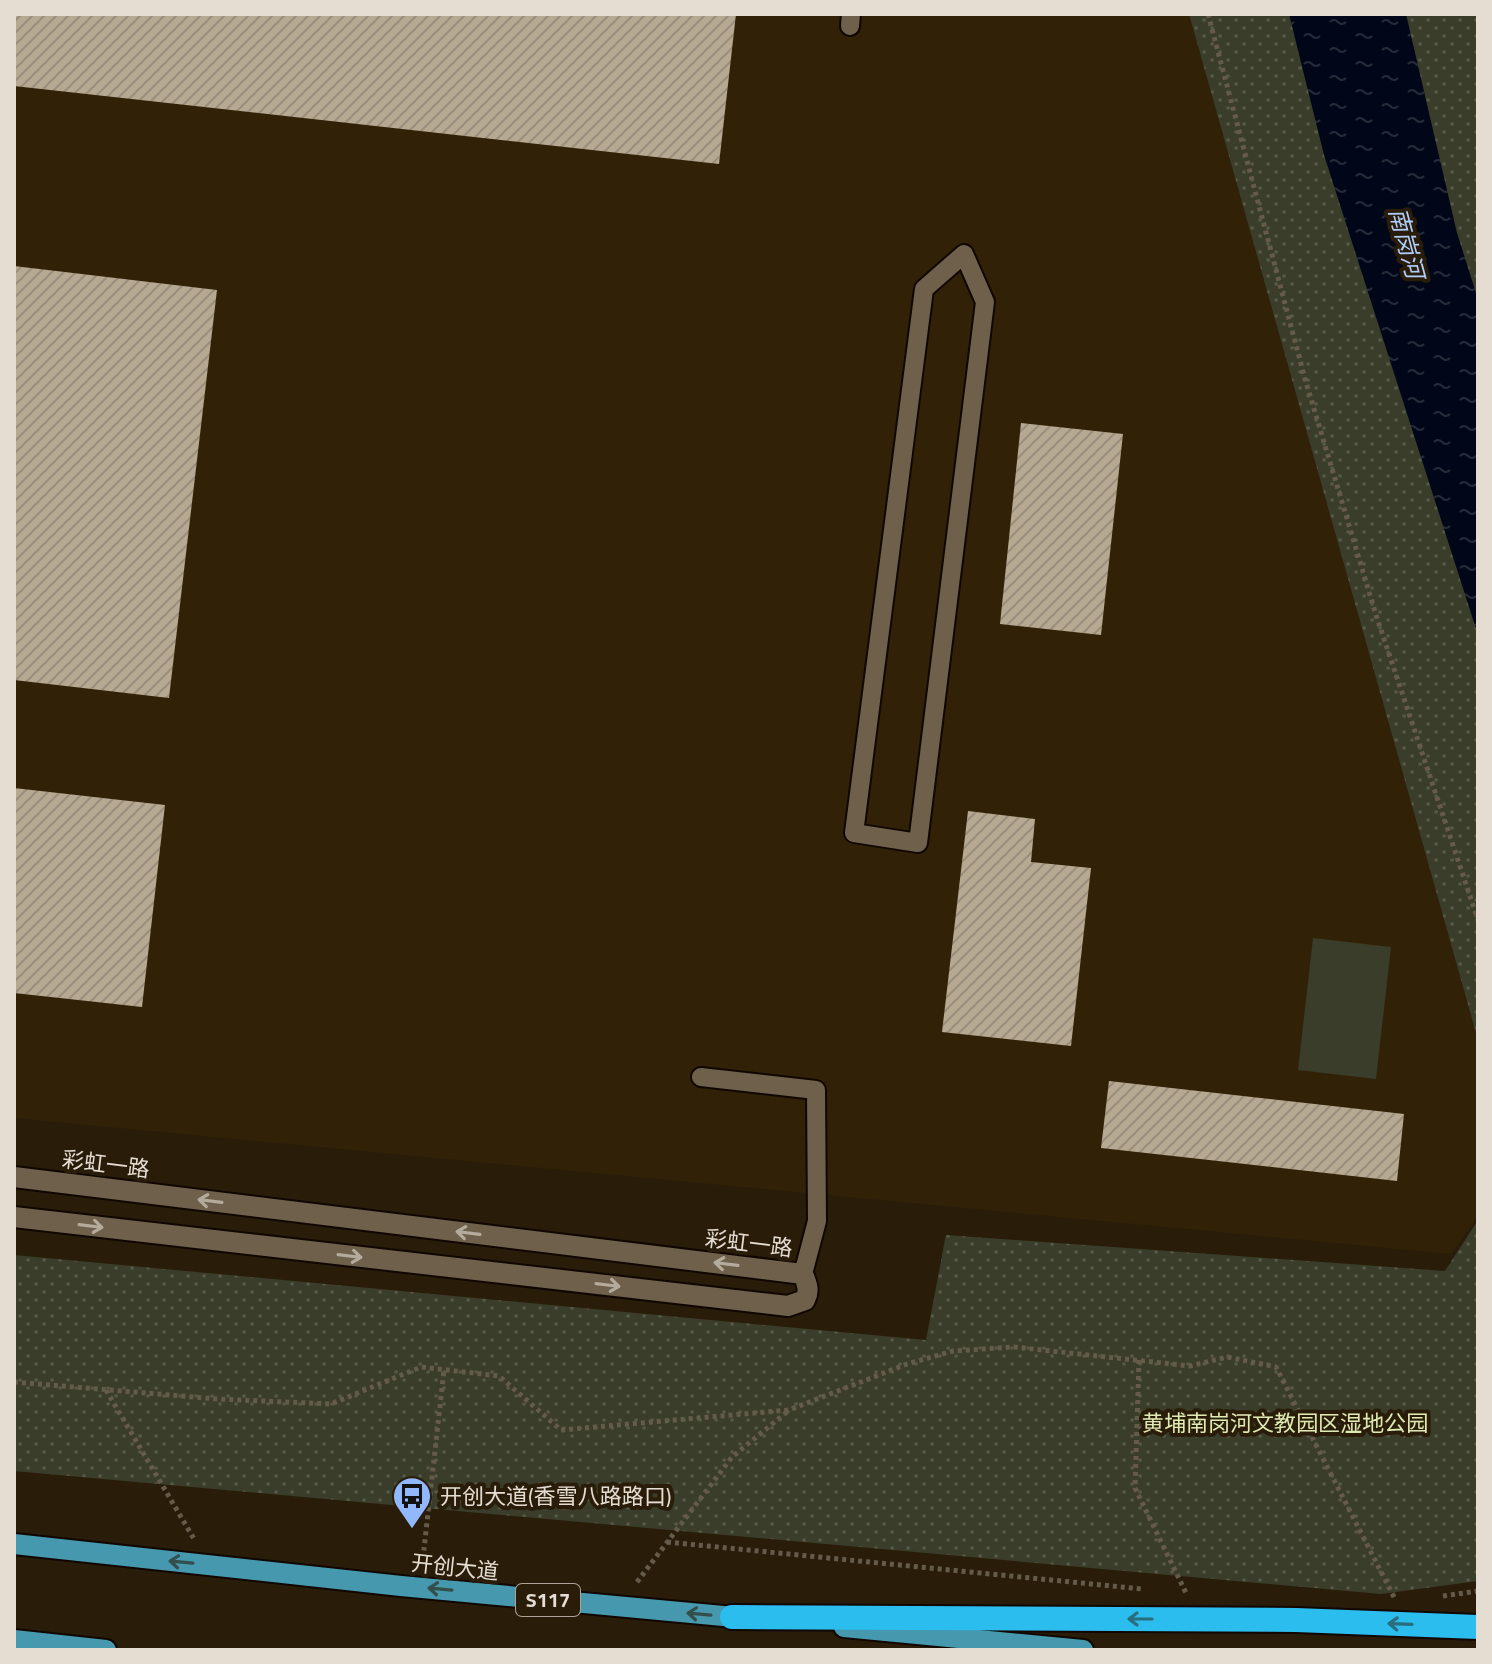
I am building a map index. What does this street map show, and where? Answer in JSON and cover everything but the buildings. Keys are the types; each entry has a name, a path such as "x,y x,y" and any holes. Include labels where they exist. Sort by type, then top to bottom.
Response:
{"highway":[{"path":"732,1617 1296,1620 1478,1627"}],"main road":[{"name":"开创大道","path":"14,1544 420,1587 1083,1650"},
{"path":"14,1640 106,1650"}],"street":[{"name":"彩虹一路","path":"14,1177 803,1274 808,1286 805,1300 788,1306 14,1217"}],"lane":[{"path":"964,254 985,302 918,843 854,833 924,289 964,254"},
{"path":"701,1077 816,1090 817,1221 803,1274"}],"path":[{"path":"1208,14 1310,394 1376,615 1478,920"},
{"path":"14,1382 217,1399 331,1404 421,1367 499,1376 561,1430 789,1410 907,1364 953,1351 1014,1347 1190,1366 1227,1357 1276,1367 1397,1604 1382,1603"},
{"path":"1139,1360 1135,1488 1186,1594"},
{"path":"420,1587 444,1370"},
{"path":"106,1390 209,1564"},
{"path":"619,1606 732,1457 789,1410"},
{"path":"667,1542 1155,1591"},
{"path":"1171,1592 1201,1595"}],"shaded area":[{"path":"14,14 1189,14 1478,1040 1478,1216 1451,1254 14,1118"}],"green space":[{"path":"1189,14 1478,14 1478,1040"},
{"path":"1313,938 1391,947 1376,1079 1298,1070"},
{"name":"黄埔南岗河文教园区湿地公园","path":"1478,1220 1478,1581 1381,1594 14,1471 14,1255 926,1340 946,1235 1445,1271"}],"water":[{"name":"南岗河","path":"1289,14 1406,14 1457,233 1478,299 1478,635 1324,155"}],"place":[{"name":"开创大道(香雪八路路口)","path":"412,1530"}]}
